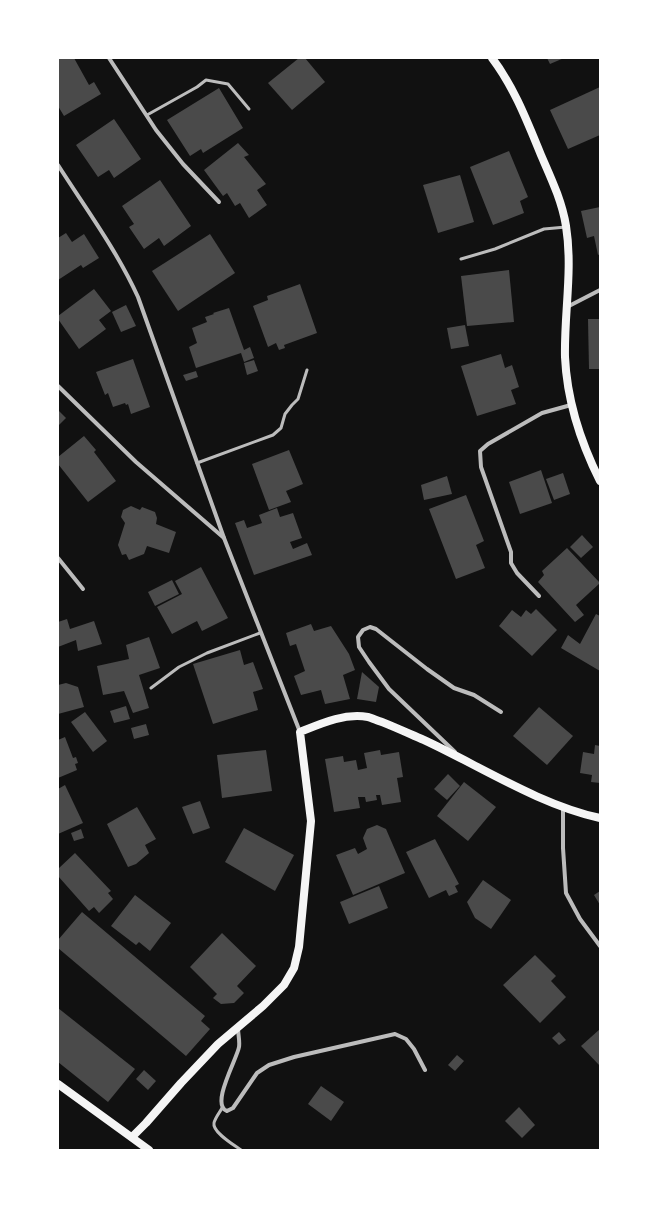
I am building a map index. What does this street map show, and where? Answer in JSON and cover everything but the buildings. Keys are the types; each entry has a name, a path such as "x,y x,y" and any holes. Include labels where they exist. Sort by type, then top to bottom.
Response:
{"main road":[{"path":"492,58 520,104 558,195 566,227 569,268 565,356 568,393 581,437 600,481"},
{"path":"132,1137 181,1082 218,1044 263,1006 284,984 294,968 299,947 311,821 300,732 329,720 345,717 368,717 397,728 564,807 600,818"},
{"path":"58,1084 149,1150"}],"street":[{"path":"109,58 147,115 183,164 219,202"},
{"path":"58,166 99,226 128,274 148,323 224,538 300,732"},
{"path":"567,307 600,290"},
{"path":"58,386 136,462 224,538"},
{"path":"539,596 517,573 510,563 511,552 481,467 480,451 488,444 542,413 571,405"},
{"path":"58,558 83,589"},
{"path":"461,758 389,689 359,646 358,637 363,630 370,627 376,629 454,688 474,695 501,712"},
{"path":"564,807 562,848 566,893 580,919 600,946"},
{"path":"238,1028 240,1046 222,1091 220,1104 222,1108 227,1111 233,1108 257,1073 269,1065 395,1034 406,1039 414,1049 425,1070"},
{"path":"132,1137 141,1150"}],"lane":[{"path":"147,115 206,80 228,84 249,108"},
{"path":"461,259 495,249 544,229 566,227"},
{"path":"197,463 273,435 281,428 285,414 298,399 307,370"},
{"path":"151,688 179,667 207,653 260,633"},
{"path":"222,1108 214,1123 215,1127 220,1134 241,1150"}]}
